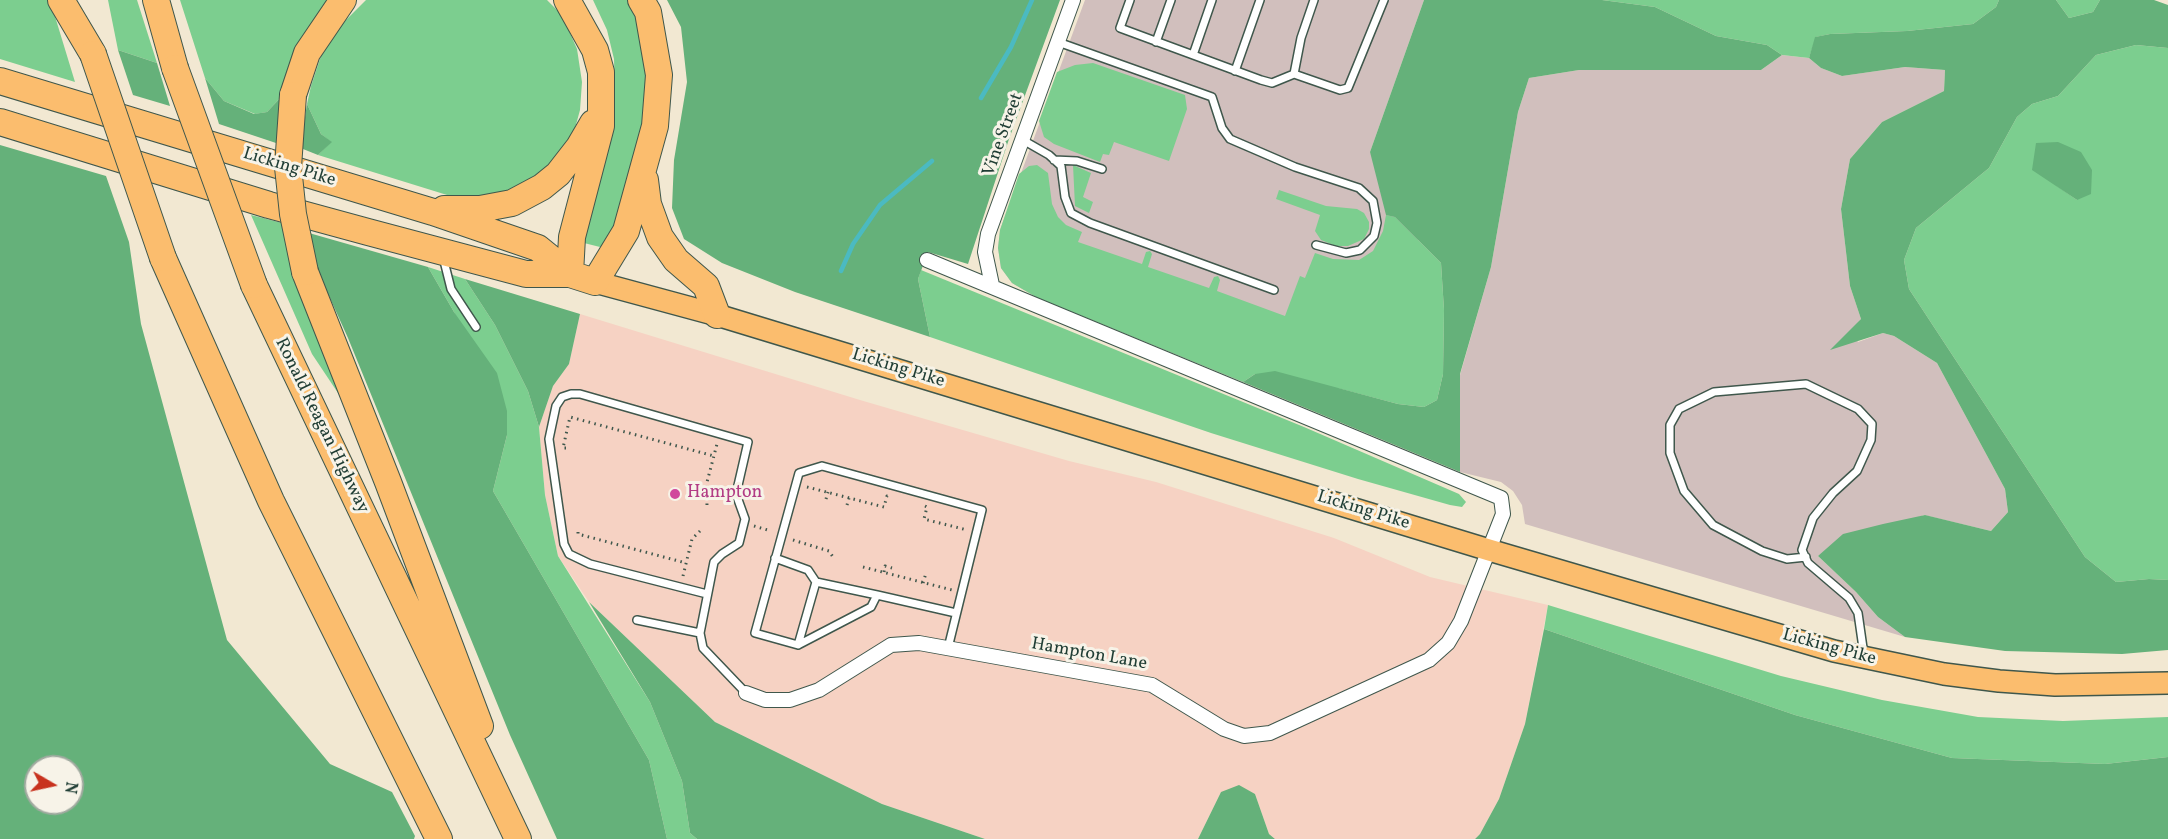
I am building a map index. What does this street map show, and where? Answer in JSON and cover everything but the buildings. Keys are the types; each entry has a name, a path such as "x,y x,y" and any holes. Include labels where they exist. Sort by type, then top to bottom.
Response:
{"highway":[{"path":"61,0 63,7 93,54"},
{"path":"82,0 93,54 163,258 271,501 439,839"},
{"name":"Ronald Reagan Highway","path":"156,0 175,68 254,285 520,839"},
{"path":"343,0 307,53 293,95 288,166 293,214 305,272 388,482 520,839"},
{"path":"567,0 595,50 601,72 601,126 572,237 570,274"},
{"path":"595,282 626,231 655,126 659,75 648,12 642,0"},
{"name":"Licking Pike","path":"0,81 433,212 538,248 570,274"},
{"path":"433,212 450,208 480,209 512,203 542,188 558,174 601,114"},
{"name":"Licking Pike","path":"0,122 269,205 526,274 570,274 595,282"},
{"path":"645,165 648,204 660,237 676,260 706,286 717,315"}],"main road":[{"name":"Licking Pike","path":"595,282 717,315 1489,550 1864,658 1944,674 2000,681 2109,686 2168,683"}],"street":[{"name":"Vine Street","path":"992,285 985,252 988,234 1073,0"},
{"path":"927,260 992,285"},
{"name":"Hampton Lane","path":"746,693 765,700 790,700 819,690 891,645 919,643 1152,685 1224,729 1244,736 1270,733 1429,660 1448,643 1461,621 1489,550 1504,508 1501,498 1048,312 992,285"}],"lane":[{"path":"1130,0 1120,28 1272,83 1294,74 1340,90 1348,88 1384,0"},
{"path":"1156,42 1171,0"},
{"path":"1193,55 1212,0"},
{"path":"1235,71 1260,0"},
{"path":"1294,74 1301,38 1314,0"},
{"path":"1058,42 1212,97 1222,128 1230,139 1295,167 1359,188 1373,201 1377,224 1374,237 1360,250 1346,252 1316,245"},
{"path":"1021,139 1060,166 1065,197 1071,213 1089,223 1274,290"},
{"path":"1054,160 1077,161 1102,169"},
{"path":"441,251 451,289 476,327"},
{"path":"1806,557 1787,559 1762,550 1713,525 1684,491 1670,453 1670,425 1679,409 1714,392 1806,384 1858,409 1872,424 1871,440 1857,471 1833,493 1813,518 1802,550 1806,557 1808,563 1849,598 1858,613 1864,658"},
{"path":"707,594 590,564 568,554 564,544 549,434 556,406 562,397 571,394 748,442 736,494 742,509 744,524 739,543 714,562 700,633 703,648 746,693"},
{"path":"877,595 871,607 798,645 755,633 799,473 822,466 981,510 948,648"},
{"path":"775,558 808,570 816,582 956,613"},
{"path":"798,645 816,582"},
{"path":"637,620 700,633"}],"path":[{"path":"566,448 563,448 570,417 714,456"},
{"path":"707,505 706,486 719,434"},
{"path":"804,497 807,487 884,509 887,496 897,498"},
{"path":"826,499 828,492"},
{"path":"847,505 849,498"},
{"path":"917,504 927,507 924,519 968,530 965,540"},
{"path":"744,524 782,534"},
{"path":"795,529 792,540 829,550 833,557"},
{"path":"680,587 692,539 700,531"},
{"path":"578,532 578,534 686,563"},
{"path":"884,572 885,566 892,568"},
{"path":"863,567 951,591 954,581"},
{"path":"923,583 926,573"}],"shaded area":[{"path":"1085,0 1424,0 1370,152 1418,240 1243,382 1036,297 1012,283 1001,268 998,248 1000,230"},
{"path":"1782,55 1809,58 1821,68 1842,76 1905,67 1945,70 1944,91 1882,122 1850,159 1841,209 1850,286 1861,319 1851,331 1858,342 1883,333 1894,336 1937,363 2005,489 2008,512 1991,531 1924,515 1818,556 1856,592 1878,617 1905,637 1525,524 1522,505 1513,491 1501,482 1460,472 1460,375 1491,267 1518,112 1529,78 1579,70 1761,70"},
{"path":"580,314 1069,461 1156,482 1334,538 1430,577 1548,605 1525,724 1499,799 1480,834 1475,839 1275,839 1269,834 1255,794 1221,792 1198,839 985,839 882,804 715,722 589,602 558,556 545,495 539,427 553,386 569,364"}],"green space":[{"path":"0,0 50,0 75,82 0,59"},
{"path":"108,0 137,0 157,63 118,50"},
{"path":"180,0 330,0 283,95 267,112 255,114 224,101 205,78"},
{"path":"366,0 547,0 562,15 577,49 582,82 580,110 574,132 559,159 513,193 460,199 318,155 331,142 321,134 307,104 311,86 321,56 341,25"},
{"path":"593,0 631,0 647,44 647,108 623,209 604,248 584,243 581,226 611,124 615,97 614,59 607,30"},
{"path":"667,0 1060,0 1009,139 968,264 928,252 918,279 930,337 795,292 722,263 684,239 672,208 674,160 687,82 681,27"},
{"path":"1424,0 1602,0 1655,7 1716,36 1767,45 1782,55 1761,70 1579,70 1529,78 1518,112 1491,267 1460,374 1460,472 1243,382 1255,374 1275,371 1398,404 1424,407 1437,400 1443,374 1444,310 1441,263 1395,217 1386,215 1370,152"},
{"path":"1602,0 1999,0 1996,7 1973,24 1907,31 1830,34 1816,37 1809,58 1782,55 1767,45 1716,36 1655,7"},
{"path":"1999,0 2056,0 2069,18 2093,12 2100,0 2154,0 2168,5 2168,48 2136,45 2096,55 2058,96 2032,104 2017,117 1989,168 1916,228 1904,260 1909,289 2085,557 2116,582 2168,580 2168,650 2122,654 2005,651 1905,637 1878,617 1856,592 1818,556 1843,534 1883,524 1925,515 1991,531 2008,512 2005,489 1937,363 1894,336 1883,333 1830,350 1861,319 1850,286 1841,209 1850,159 1882,122 1944,91 1945,70 1905,67 1842,76 1821,68 1809,58 1815,37 1973,24 1996,7"},
{"path":"2056,0 2100,0 2093,12 2069,18"},
{"path":"2136,45 2168,48 2168,580 2116,582 2085,557 1909,289 1904,260 1916,228 1989,168 2017,117 2032,104 2058,96 2096,55","holes":["2081,152 2077,200 2057,186"]},
{"path":"118,50 157,63 170,106 133,95"},
{"path":"1093,63 1185,95 1187,109 1169,161 1114,142 1109,155 1103,154 1100,162 1054,144 1044,137 1039,121 1057,72 1075,65"},
{"path":"205,78 224,101 254,114 267,112 283,95 282,145 219,124"},
{"path":"307,104 321,134 332,142 318,155 303,149"},
{"path":"2058,142 2081,152 2092,170 2091,194 2077,200 2032,170 2036,143"},
{"path":"0,145 106,176 129,242 141,324 227,640 330,764 392,792 415,836 414,839 0,839"},
{"path":"1037,165 1048,173 1052,204 1058,217 1066,225 1082,232 1078,242 1142,264 1146,252 1150,251 1152,254 1148,267 1209,288 1214,277 1218,276 1220,280 1217,291 1285,316 1300,276 1305,278 1315,253 1333,259 1359,260 1373,251 1383,231 1386,215 1395,217 1441,263 1444,310 1443,374 1437,400 1424,407 1398,404 1341,389 1255,374 1243,382 1036,297 1012,283 1001,268 998,248 1000,230 1019,174 1029,166"},
{"path":"1073,165 1091,173 1083,197 1093,202 1089,213 1075,206"},
{"path":"1279,190 1326,206 1357,209 1364,213 1369,222 1369,229 1364,239 1348,246 1336,246 1321,240 1315,231 1320,215 1276,199"},
{"path":"251,215 286,224 344,402 312,354"},
{"path":"309,233 428,267 454,312 497,373 507,411 507,435 493,491 649,760 667,839 557,839 510,735 348,338 316,267"},
{"path":"428,267 465,279 495,325 528,391 539,427 545,495 558,556 650,702 682,781 690,833 697,839 667,839 649,760 493,491 507,435 454,312"},
{"path":"921,270 1304,427 1459,494 1466,502 1462,507 1450,505 1358,479 1211,433 930,337 918,279"},
{"path":"465,279 580,314 569,364 553,386 539,427 528,391 495,325"},
{"path":"589,602 715,722 882,804 985,839 697,839 690,833 682,781 650,702"},
{"path":"1548,605 1781,676 1882,700 1978,717 2063,721 2168,717 2168,757 2105,764 1952,758 1795,715 1544,629"},
{"path":"1544,629 1795,715 1952,758 2105,764 2168,757 2168,839 1475,839 1499,799 1525,724"},
{"path":"1239,785 1255,794 1269,834 1275,839 1198,839 1221,792"}],"waterway":[{"path":"981,98 1011,47 1032,0"},
{"path":"841,271 853,244 880,205 932,161"}],"place":[{"name":"Hampton","path":"675,494"}]}
